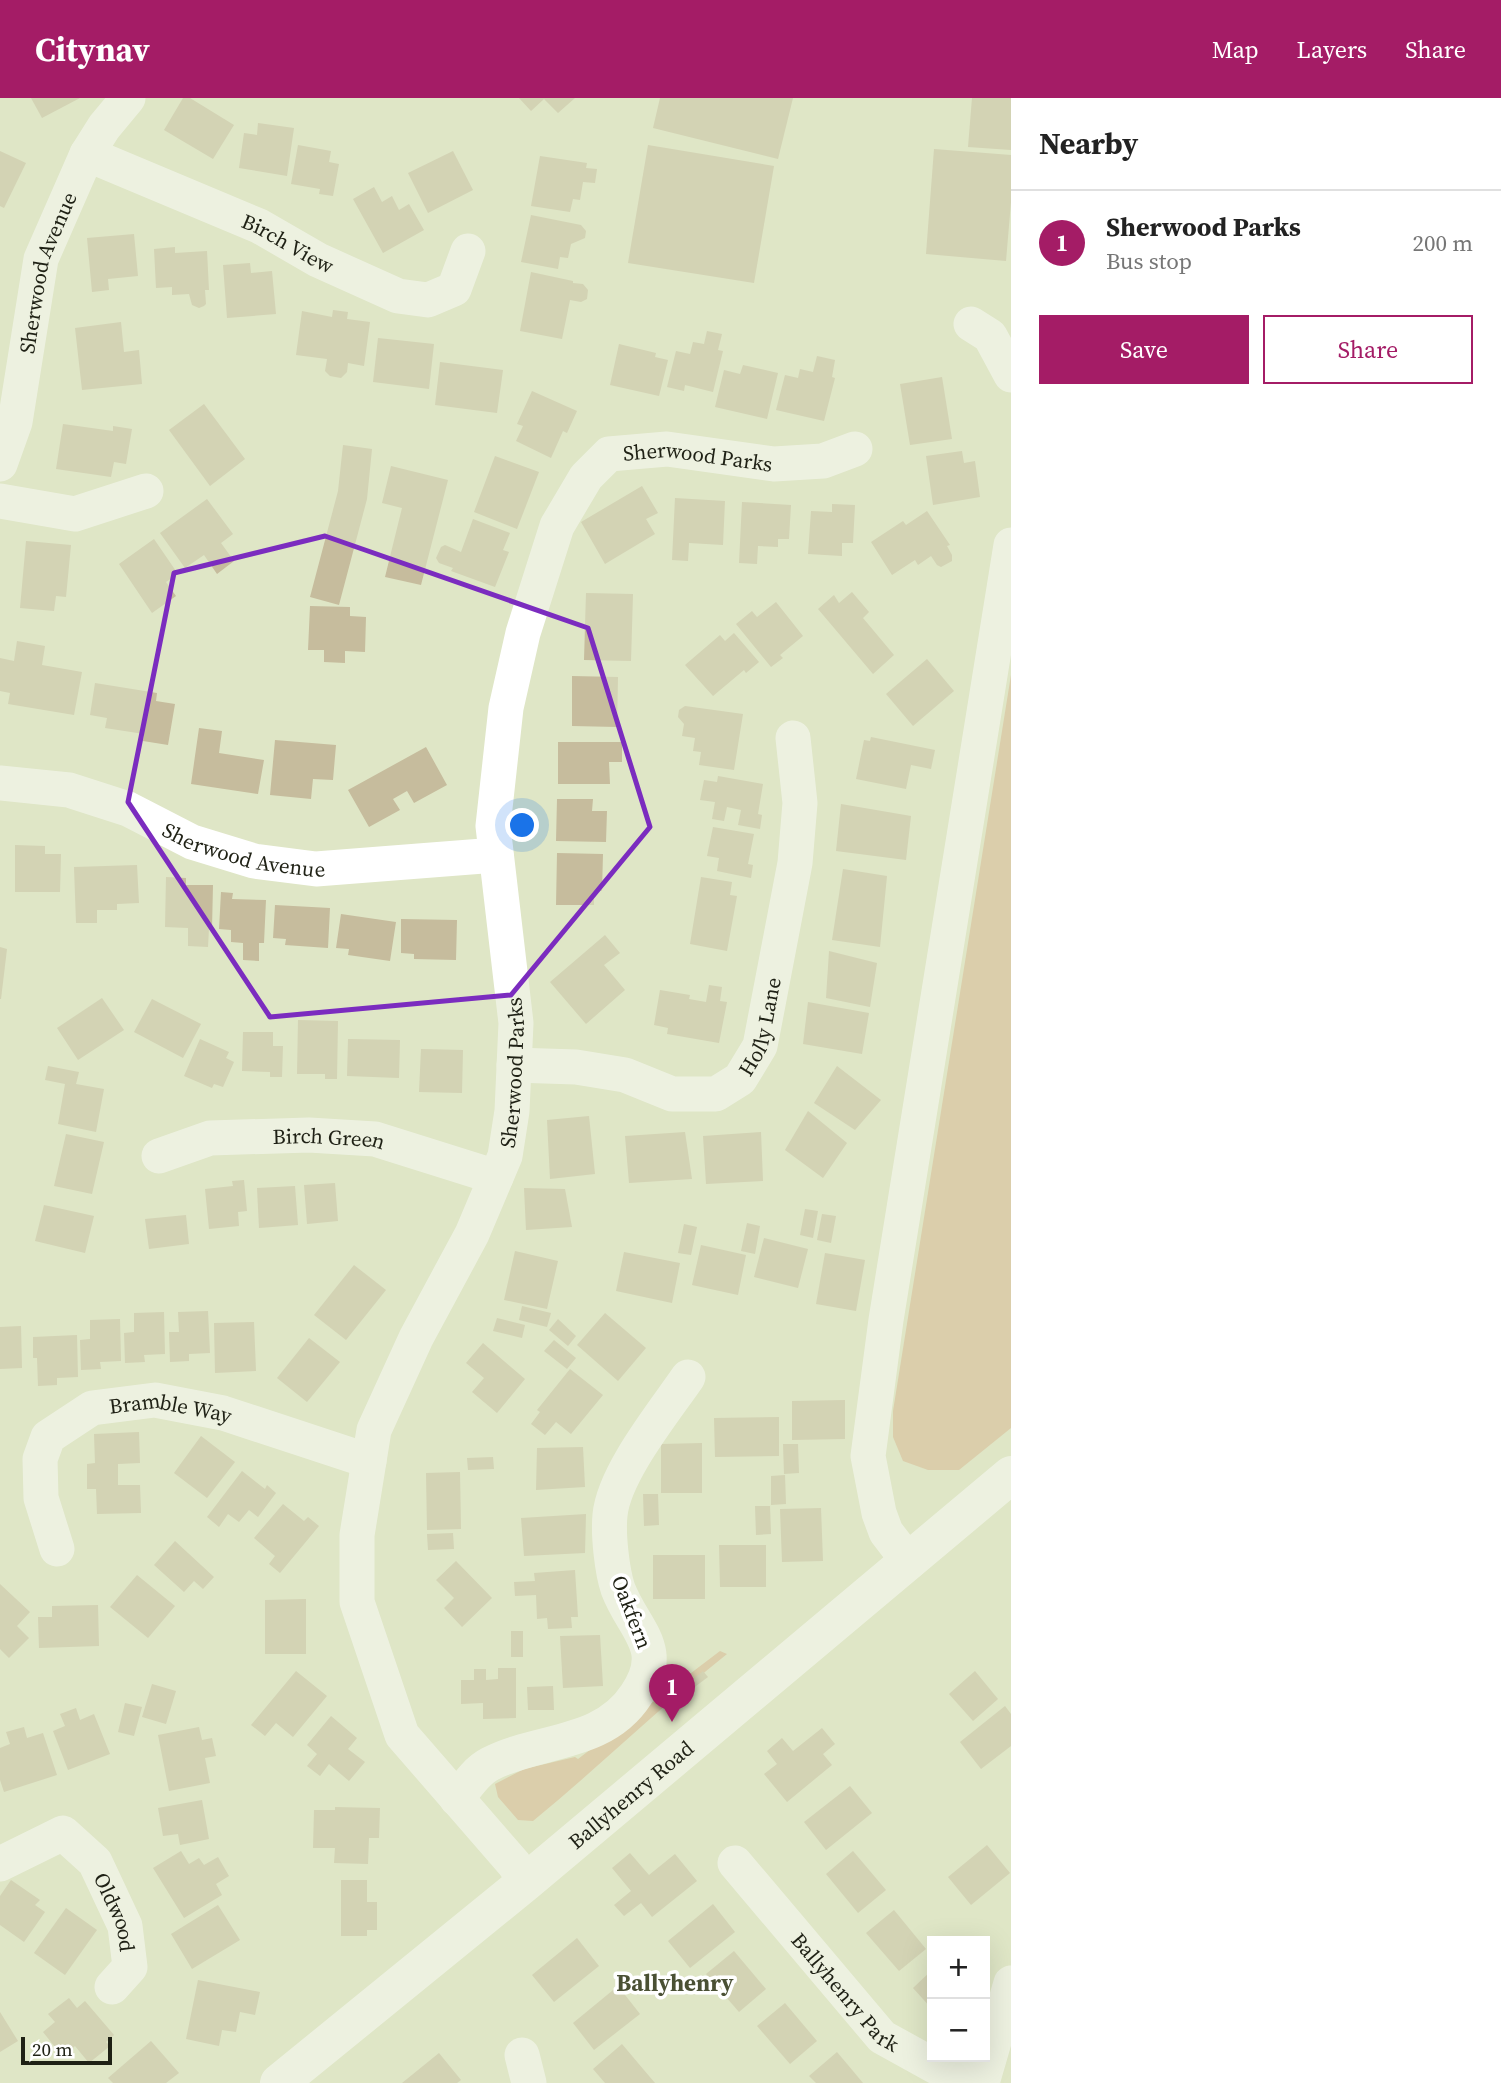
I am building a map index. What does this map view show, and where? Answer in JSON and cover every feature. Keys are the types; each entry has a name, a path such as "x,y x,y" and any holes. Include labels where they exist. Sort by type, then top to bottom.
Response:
{"main road":[{"name":"Ballyhenry Road","path":"279,2083 526,1882 1011,1475"}],"street":[{"name":"Sherwood Avenue","path":"0,464 15,422 41,259 87,154 104,127 128,98"},
{"name":"Birch View","path":"87,154 259,226 318,260 398,296 428,300 454,289 468,251"},
{"path":"971,324 990,336 1011,375"},
{"name":"Sherwood Parks","path":"526,1882 514,1864 402,1735 357,1602 357,1535 374,1430 416,1338 472,1234 505,1156 512,1111 516,1023 493,826 506,708 523,633 557,526 586,477 609,454 667,449 774,464 823,461 855,449"},
{"path":"0,500 75,514 146,491"},
{"path":"909,1562 886,1532 878,1513 868,1456 886,1320 1011,545"},
{"name":"Holly Lane","path":"514,1065 576,1067 625,1074 673,1094 716,1094 740,1079 760,1046 794,863 800,803 793,738"},
{"name":"Sherwood Avenue","path":"1,786 69,790 128,809 192,842 254,861 316,869 496,855"},
{"name":"Birch Green","path":"159,1156 210,1138 309,1135 375,1139 496,1177"},
{"name":"Oakfern","path":"457,1798 489,1764 604,1726 636,1695 649,1668 650,1648 618,1589 611,1550 610,1514 620,1482 688,1377"},
{"name":"Bramble Way","path":"57,1549 41,1497 40,1459 48,1437 92,1408 155,1399 223,1413 369,1461"},
{"name":"Oldwood","path":"0,1864 63,1833 95,1862 125,1926 130,1967 112,1987"},
{"name":"Ballyhenry Park","path":"735,1863 882,2037 940,2069 982,2082"},
{"path":"982,2082 1011,1983"}],"highlighted area":[{"path":"325,536 588,628 650,827 511,995 270,1017 128,802 174,573"}],"shaded area":[{"path":"1011,675 1011,1428 959,1470 928,1470 903,1461 893,1437 893,1411"},
{"path":"720,1651 727,1654 533,1821 518,1820 498,1797 495,1784 524,1769 575,1757 578,1759"}],"building":[{"path":"31,98 80,98 42,118"},
{"path":"183,98 190,98 234,125 213,159 164,130"},
{"path":"519,98 575,98 558,113 544,99 531,111"},
{"path":"660,98 793,98 778,159 653,128"},
{"path":"972,98 1011,98 1011,150 968,147"},
{"path":"258,123 294,128 287,176 239,168 244,133 257,135"},
{"path":"298,145 331,151 329,162 339,164 333,196 319,194 320,189 291,184"},
{"path":"648,145 774,166 754,283 628,263"},
{"path":"934,149 1011,155 1011,202 1006,261 926,254"},
{"path":"0,151 26,163 4,208 0,206"},
{"path":"453,151 473,190 428,213 408,173"},
{"path":"540,156 587,163 586,168 597,169 595,183 583,182 580,200 573,199 570,212 531,206"},
{"path":"374,187 382,202 392,196 399,210 409,204 424,230 383,253 353,199"},
{"path":"531,215 581,225 586,231 585,238 571,244 568,258 560,257 558,269 521,262"},
{"path":"134,234 138,276 108,279 109,290 92,292 87,238"},
{"path":"175,247 175,253 207,251 209,290 205,290 204,306 199,308 192,305 189,294 172,295 172,287 156,288 154,249"},
{"path":"250,263 251,273 272,271 276,314 227,318 223,265"},
{"path":"531,272 583,284 588,290 587,299 581,302 570,300 562,339 520,331"},
{"path":"333,310 348,312 347,319 370,322 364,366 348,363 347,372 341,378 330,376 325,371 327,359 296,355 302,311 332,317"},
{"path":"121,322 124,352 139,350 142,384 82,390 75,328"},
{"path":"707,331 722,334 718,350 723,351 713,392 685,385 684,391 667,387 676,351 690,354 693,342 704,344"},
{"path":"378,338 434,344 429,389 373,382"},
{"path":"619,344 656,353 655,357 668,360 659,396 610,385"},
{"path":"817,356 835,360 832,377 835,378 824,421 776,410 785,375 798,378 800,369 813,372"},
{"path":"440,362 503,370 497,413 435,405"},
{"path":"743,365 778,373 767,419 715,407 724,370 740,374"},
{"path":"942,377 952,439 910,445 900,384"},
{"path":"532,391 577,411 567,433 563,431 551,458 516,441 523,426 517,424"},
{"path":"204,404 245,459 210,486 169,430"},
{"path":"63,424 113,431 113,426 132,429 126,464 114,462 111,477 56,469"},
{"path":"343,445 372,449 367,499 339,605 310,597 338,491"},
{"path":"962,451 964,463 975,461 980,497 933,505 926,456"},
{"path":"495,456 539,472 517,529 474,512"},
{"path":"391,466 448,480 421,585 385,577 402,508 382,503"},
{"path":"642,486 658,513 646,519 655,534 605,564 581,522"},
{"path":"675,498 725,501 723,545 689,543 688,561 672,560"},
{"path":"207,499 233,534 221,543 234,561 217,574 204,555 185,568 160,533"},
{"path":"742,502 791,505 789,539 778,539 778,547 758,546 757,564 739,563"},
{"path":"832,504 855,505 853,543 842,543 842,556 808,554 811,511 832,512"},
{"path":"927,511 950,545 947,546 952,561 941,567 931,556 918,565 915,560 892,575 871,542 903,521 906,525"},
{"path":"473,519 510,533 503,550 509,552 495,587 451,571 453,568 439,563 436,558 441,547 445,545 461,552"},
{"path":"154,539 178,574 166,582 176,596 152,613 119,564"},
{"path":"26,541 71,545 66,597 56,596 54,611 20,608"},
{"path":"852,592 869,612 863,618 894,655 873,674 818,609 834,595 839,603"},
{"path":"586,593 633,594 631,661 584,660"},
{"path":"776,602 803,636 780,655 783,658 771,667 736,624 752,611 757,617"},
{"path":"310,606 350,607 350,616 366,617 365,652 345,651 345,663 324,662 324,650 308,650"},
{"path":"734,633 759,662 746,673 744,670 713,696 685,665 720,635 725,641"},
{"path":"17,641 45,646 42,665 82,672 74,715 8,704 10,693 0,691 0,658 14,661"},
{"path":"927,659 954,691 913,726 886,694"},
{"path":"572,676 618,677 617,727 572,726"},
{"path":"95,683 157,693 156,701 175,704 168,745 143,741 144,734 105,728 107,718 90,715"},
{"path":"685,706 743,714 734,770 699,765 701,752 693,751 695,738 682,736 684,724 678,717 679,710"},
{"path":"199,728 222,731 219,753 264,760 258,794 191,784"},
{"path":"871,737 935,750 931,769 911,765 906,789 856,779 864,740 870,741"},
{"path":"275,740 336,745 333,780 313,779 311,799 270,795"},
{"path":"558,742 622,742 622,762 609,762 610,784 558,784"},
{"path":"426,747 447,785 414,803 407,791 393,799 400,810 369,827 348,790"},
{"path":"718,776 763,784 758,814 762,815 760,829 738,825 741,810 727,807 724,821 712,819 715,802 700,800 704,780 717,782"},
{"path":"557,799 593,799 592,811 607,811 606,842 556,841"},
{"path":"841,804 911,816 906,860 836,851"},
{"path":"713,827 754,834 748,864 753,865 751,878 717,871 719,858 707,856"},
{"path":"15,845 45,846 45,854 61,854 60,892 15,892"},
{"path":"557,853 603,854 602,891 594,891 594,905 556,905"},
{"path":"137,865 139,903 117,904 117,910 97,910 97,923 76,923 74,867"},
{"path":"843,869 887,876 880,947 832,940"},
{"path":"166,877 186,878 186,885 213,885 212,929 209,928 208,947 188,946 188,928 165,927"},
{"path":"701,877 732,882 730,895 737,896 727,951 690,944"},
{"path":"221,892 233,893 232,899 266,900 264,943 259,943 259,961 243,960 243,943 231,942 231,930 219,929"},
{"path":"275,905 330,908 328,948 285,945 286,939 273,938"},
{"path":"341,914 396,922 390,961 348,955 349,949 336,948"},
{"path":"401,919 457,920 456,960 414,959 414,954 401,953"},
{"path":"605,935 620,953 604,965 625,990 586,1024 550,982"},
{"path":"0,947 7,949 1,999 0,999"},
{"path":"829,951 877,963 870,1007 826,998"},
{"path":"709,985 722,987 720,1001 727,1002 719,1043 667,1034 668,1028 654,1025 660,990 690,995 689,999 706,1002"},
{"path":"102,998 124,1030 78,1060 57,1028"},
{"path":"152,999 201,1024 183,1058 134,1032"},
{"path":"808,1002 869,1013 862,1054 803,1044"},
{"path":"298,1020 338,1021 337,1079 325,1079 325,1074 297,1074"},
{"path":"243,1032 273,1032 273,1046 283,1046 282,1077 270,1077 270,1072 242,1071"},
{"path":"200,1039 229,1052 226,1058 234,1062 223,1087 214,1084 212,1088 184,1076"},
{"path":"348,1039 400,1040 399,1078 347,1076"},
{"path":"421,1049 463,1050 462,1093 419,1092"},
{"path":"48,1066 79,1072 76,1084 104,1089 96,1132 58,1124 65,1084 45,1080"},
{"path":"837,1066 881,1100 855,1130 814,1103"},
{"path":"808,1111 847,1143 823,1178 785,1150"},
{"path":"589,1116 595,1174 550,1179 547,1120"},
{"path":"685,1132 692,1179 629,1183 625,1136"},
{"path":"761,1132 763,1181 706,1184 703,1136"},
{"path":"66,1134 104,1142 92,1194 54,1186"},
{"path":"244,1180 247,1211 238,1212 239,1226 209,1229 205,1189 233,1186 232,1181"},
{"path":"335,1183 338,1221 307,1224 304,1185"},
{"path":"295,1186 298,1225 259,1228 257,1188"},
{"path":"524,1188 565,1189 572,1227 526,1230"},
{"path":"44,1205 94,1216 85,1253 35,1241"},
{"path":"805,1209 818,1211 813,1238 800,1235"},
{"path":"822,1214 836,1216 831,1243 817,1240"},
{"path":"186,1215 189,1244 149,1249 145,1219"},
{"path":"747,1223 760,1226 755,1254 741,1251"},
{"path":"684,1224 697,1227 691,1255 678,1253"},
{"path":"764,1238 808,1249 798,1288 754,1277"},
{"path":"701,1245 746,1255 738,1295 692,1285"},
{"path":"515,1251 558,1261 547,1309 504,1300"},
{"path":"624,1252 680,1263 672,1303 616,1291"},
{"path":"825,1253 865,1260 856,1311 816,1304"},
{"path":"354,1265 386,1290 346,1340 314,1315"},
{"path":"522,1306 551,1313 547,1327 519,1320"},
{"path":"208,1311 210,1353 189,1354 189,1361 170,1362 169,1332 179,1332 178,1312"},
{"path":"164,1312 165,1354 144,1355 145,1362 125,1363 124,1333 134,1332 134,1313"},
{"path":"605,1313 646,1348 618,1381 577,1345"},
{"path":"497,1318 525,1325 522,1338 493,1331"},
{"path":"120,1319 121,1361 100,1362 101,1369 81,1370 80,1340 90,1339 90,1320"},
{"path":"558,1319 576,1336 568,1346 549,1330"},
{"path":"254,1322 256,1371 215,1373 214,1323"},
{"path":"21,1326 22,1368 0,1369 0,1327"},
{"path":"77,1335 78,1377 57,1378 57,1385 38,1386 37,1358 33,1358 33,1337"},
{"path":"309,1338 340,1362 307,1402 277,1378"},
{"path":"554,1340 576,1358 567,1369 544,1351"},
{"path":"483,1343 525,1379 497,1413 472,1392 484,1378 466,1363"},
{"path":"570,1369 603,1395 571,1434 556,1422 545,1435 531,1424 540,1412 537,1410"},
{"path":"845,1400 845,1439 792,1440 792,1401"},
{"path":"779,1417 779,1456 715,1457 714,1418"},
{"path":"139,1432 140,1463 118,1464 118,1485 140,1485 141,1513 97,1514 96,1489 87,1489 87,1464 95,1463 94,1434"},
{"path":"201,1436 235,1462 207,1498 174,1473"},
{"path":"702,1443 702,1493 661,1493 661,1444"},
{"path":"783,1444 798,1444 799,1473 784,1474"},
{"path":"583,1447 585,1487 536,1490 537,1448"},
{"path":"493,1457 494,1469 468,1470 467,1458"},
{"path":"242,1471 265,1489 267,1485 276,1493 258,1517 249,1510 239,1522 228,1514 219,1527 207,1517"},
{"path":"460,1472 461,1529 427,1530 426,1473"},
{"path":"785,1475 786,1504 771,1505 771,1476"},
{"path":"643,1494 658,1494 659,1525 644,1526"},
{"path":"283,1504 304,1521 308,1517 319,1526 280,1573 269,1564 275,1556 254,1538"},
{"path":"755,1506 770,1506 771,1534 756,1535"},
{"path":"821,1508 823,1561 782,1562 780,1509"},
{"path":"586,1514 585,1553 524,1556 521,1518"},
{"path":"453,1533 454,1549 428,1550 427,1534"},
{"path":"175,1541 214,1577 203,1589 194,1581 184,1592 154,1565"},
{"path":"719,1545 766,1545 766,1587 720,1587"},
{"path":"653,1555 705,1555 705,1599 653,1599"},
{"path":"456,1561 492,1598 462,1627 444,1608 454,1598 436,1580"},
{"path":"575,1570 578,1617 571,1617 572,1628 548,1629 547,1618 537,1619 536,1595 515,1596 514,1582 535,1581 534,1573"},
{"path":"137,1575 175,1606 148,1638 110,1607"},
{"path":"0,1584 30,1612 17,1626 29,1638 9,1658 0,1649"},
{"path":"306,1599 306,1654 265,1654 265,1600"},
{"path":"98,1605 99,1646 39,1648 38,1617 52,1617 52,1606"},
{"path":"511,1631 523,1631 523,1657 511,1657"},
{"path":"600,1635 603,1686 563,1688 560,1636"},
{"path":"498,1668 516,1668 516,1718 483,1719 483,1703 461,1704 461,1680 474,1680 474,1669 486,1669 486,1680 498,1679"},
{"path":"296,1671 327,1696 293,1737 276,1723 265,1736 251,1725"},
{"path":"703,1671 708,1677 692,1689 688,1683"},
{"path":"975,1671 998,1699 973,1721 949,1694"},
{"path":"152,1684 176,1691 166,1724 142,1717"},
{"path":"553,1686 554,1710 528,1710 527,1687"},
{"path":"125,1703 142,1707 134,1736 118,1732"},
{"path":"1005,1706 1011,1714 1011,1746 981,1769 960,1742"},
{"path":"76,1708 80,1720 94,1714 110,1754 68,1770 53,1731 65,1726 60,1714"},
{"path":"331,1716 357,1738 348,1749 365,1762 349,1781 329,1764 320,1776 307,1766 317,1754 307,1745"},
{"path":"24,1727 27,1738 43,1733 57,1775 4,1792 0,1780 0,1748 10,1744 6,1732"},
{"path":"199,1727 202,1740 212,1738 216,1756 205,1758 210,1783 169,1791 158,1735"},
{"path":"822,1728 835,1744 823,1754 832,1765 787,1802 764,1774 777,1764 767,1751 782,1738 793,1751"},
{"path":"850,1786 872,1813 826,1850 804,1822"},
{"path":"202,1800 209,1839 180,1845 178,1834 163,1836 158,1808"},
{"path":"335,1807 380,1808 379,1838 369,1838 368,1864 334,1863 335,1848 313,1848 314,1810 335,1810"},
{"path":"987,1845 1010,1873 971,1905 948,1877"},
{"path":"181,1851 189,1864 199,1858 204,1865 218,1857 229,1876 216,1884 222,1895 184,1918 153,1868"},
{"path":"853,1851 886,1890 858,1913 826,1874"},
{"path":"630,1853 649,1875 675,1854 697,1881 652,1917 641,1903 624,1916 614,1905 631,1891 612,1868"},
{"path":"11,1880 40,1900 35,1905 45,1912 24,1942 0,1925 0,1896"},
{"path":"341,1880 367,1880 367,1902 377,1902 377,1930 367,1930 367,1936 341,1936"},
{"path":"713,1904 735,1932 690,1968 668,1941"},
{"path":"218,1905 240,1940 192,1969 171,1934"},
{"path":"66,1908 97,1930 65,1975 34,1953"},
{"path":"894,1910 926,1949 899,1971 866,1933"},
{"path":"577,1938 599,1966 554,2002 532,1975"},
{"path":"734,1951 766,1989 739,2012 706,1974"},
{"path":"927,1975 927,2003 913,1988"},
{"path":"198,1980 260,1992 255,2015 240,2012 236,2032 222,2030 219,2046 186,2039"},
{"path":"618,1986 640,2014 594,2050 573,2023"},
{"path":"69,1998 77,2008 85,2001 114,2035 106,2042 110,2046 89,2063 75,2046 63,2057 43,2032 55,2022 48,2014"},
{"path":"785,2003 817,2041 790,2064 757,2026"},
{"path":"0,2012 18,2041 0,2052"},
{"path":"151,2041 179,2073 166,2083 113,2083 108,2078"},
{"path":"622,2044 655,2083 605,2083 593,2069"},
{"path":"837,2052 863,2083 816,2083 809,2076"},
{"path":"439,2053 461,2080 457,2083 402,2083"}],"place":[{"name":"Sherwood Parks","path":"672,1722"}],"district":[{"name":"Ballyhenry","path":"675,1983"}]}
